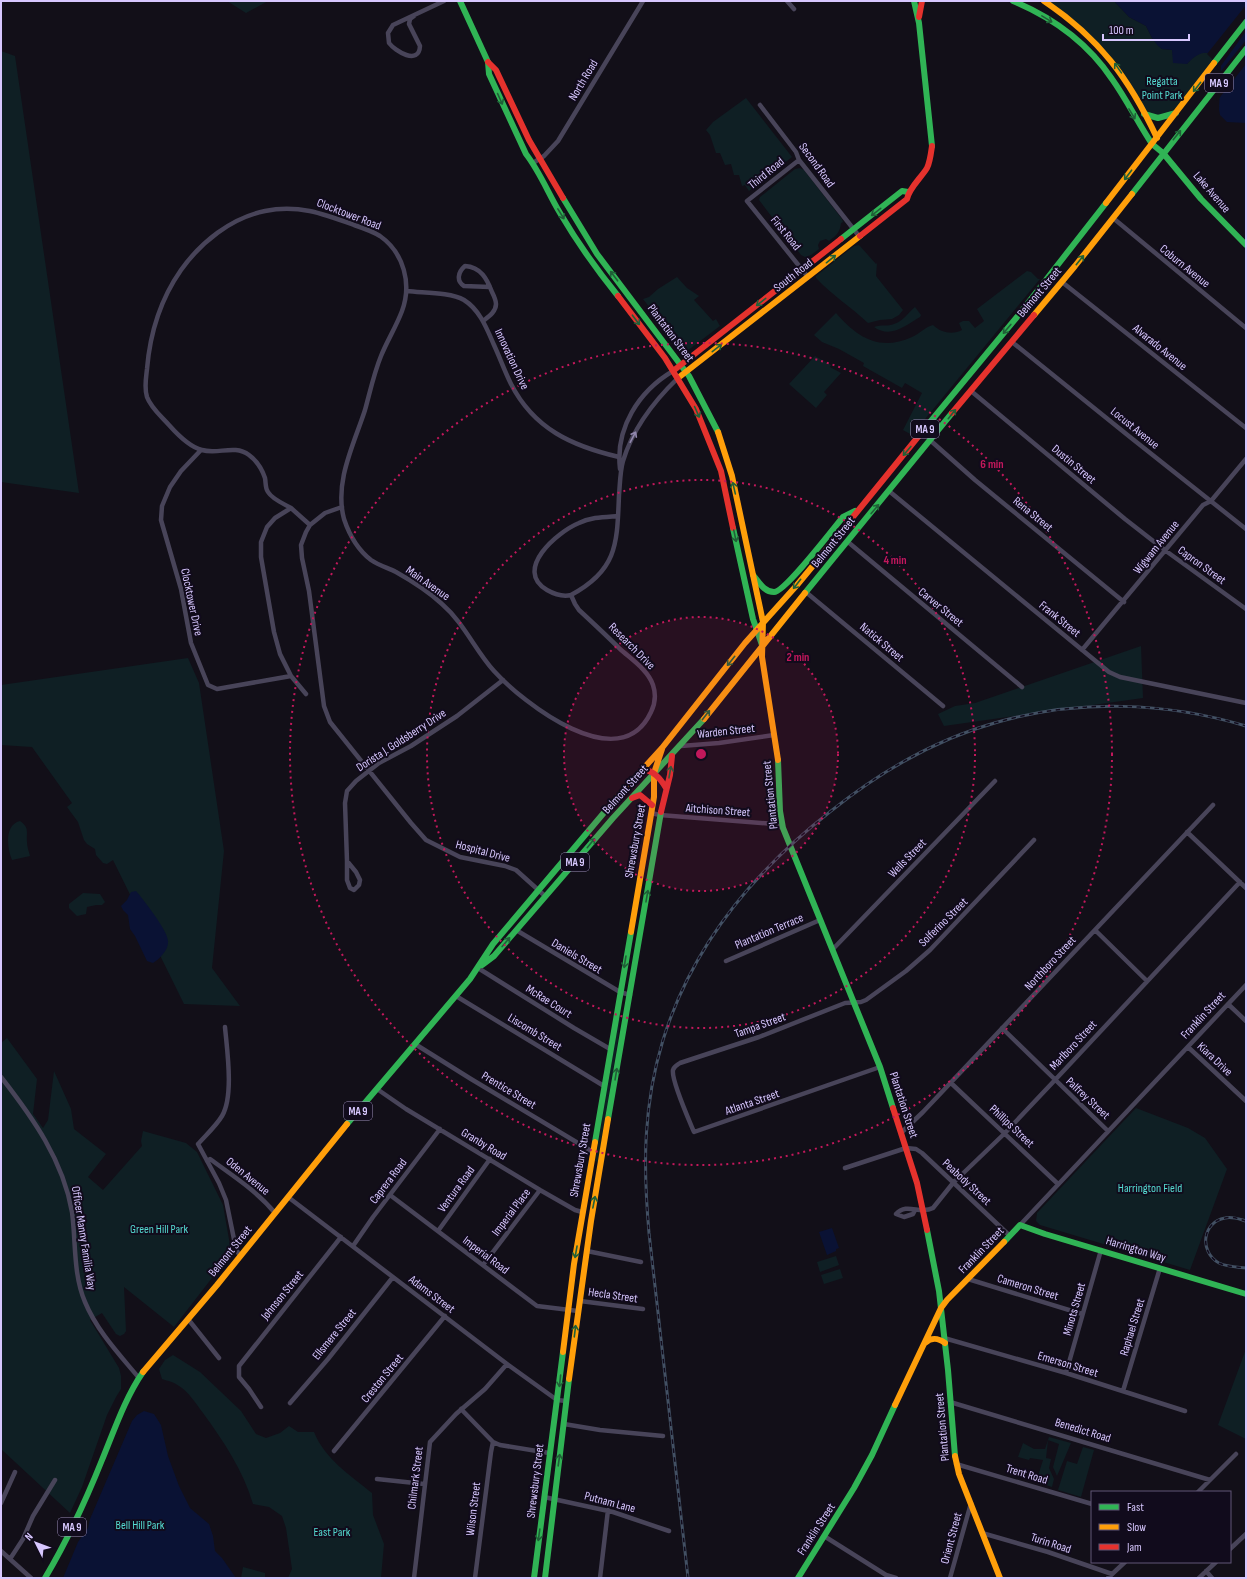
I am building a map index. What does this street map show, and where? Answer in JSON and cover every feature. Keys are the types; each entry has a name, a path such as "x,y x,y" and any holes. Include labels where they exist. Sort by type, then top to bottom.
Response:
{"main road":[{"name":"Plantation Street","path":"460,1 488,62 489,74 526,154 560,213 580,244 678,378 696,409 721,471 756,631 762,646"},
{"name":"South Road","path":"687,372 906,199 908,192 916,184 928,166 933,143 919,23 914,1"},
{"name":"South Road","path":"919,23 922,1"},
{"path":"1012,1 1060,27 1079,40 1087,48 1110,75 1152,144 1163,153"},
{"path":"1044,1 1069,17 1099,45 1122,74 1157,138 1163,153"},
{"name":"MA 9","path":"1177,112 1246,22"},
{"name":"Belmont Street","path":"478,968 494,956 629,800 654,772 681,746 971,390 1062,282 1246,49"},
{"name":"Plantation Street","path":"488,62 496,70 529,140 571,213 595,251 687,372 706,407 722,444 732,476 763,622 762,657 778,766 780,811 783,828 880,1067 915,1175 924,1210 939,1289 956,1464 1000,1578"},
{"path":"1144,114 1158,118 1177,112"},
{"name":"Belmont Street","path":"45,1578 67,1538 97,1474 122,1412 139,1378 377,1089 456,996 478,968 493,944 642,769 662,748 763,622 797,585 1039,290 1177,112"},
{"name":"Lake Avenue","path":"1163,153 1201,199 1246,245"},
{"name":"South Road","path":"682,365 902,191 908,192"},
{"path":"673,371 682,365"},
{"path":"678,378 687,372"},
{"path":"753,575 766,590 774,592 779,591 786,585 843,517 857,510"},
{"name":"Shrewsbury Street","path":"534,1578 549,1453 582,1212 654,797 654,772 662,748"},
{"name":"Shrewsbury Street","path":"545,1578 566,1401 587,1251 660,815 670,775 672,756"},
{"path":"642,769 654,772 666,788"},
{"path":"629,800 640,795 652,805"},
{"name":"Franklin Street","path":"798,1578 854,1488 872,1456 941,1308 1020,1225"},
{"name":"Harrington Way","path":"1020,1225 1045,1234 1246,1294"},
{"path":"924,1344 930,1339 936,1338 945,1340"}],"street":[{"path":"414,16 410,19 409,24 420,46 419,51 414,55 405,55 396,51 388,40 388,34 393,25 444,1"},
{"name":"North Road","path":"533,164 541,159 558,141 643,1"},
{"path":"787,1 794,9"},
{"name":"Second Road","path":"760,105 796,152 798,160 859,236"},
{"name":"Third Road","path":"747,201 798,160"},
{"name":"First Road","path":"747,201 808,277"},
{"name":"Clocktower Road","path":"201,450 180,436 156,410 147,397 146,381 152,334 156,318 167,294 180,272 191,258 216,234 241,219 271,210 293,208 310,209 373,232 390,245 397,254 403,266 407,291 399,318 380,359 342,481 342,507"},
{"name":"Coburn Avenue","path":"1113,218 1246,328"},
{"path":"483,321 491,315 496,306 496,302 490,287 486,277 477,270 465,266 460,272 458,277 459,282 464,286 490,287"},
{"name":"Alvarado Avenue","path":"1062,282 1246,428"},
{"name":"Innovation Drive","path":"407,291 444,295 462,299 472,307 483,321 511,384 522,403 534,416 553,432 571,442 602,454 618,457"},
{"name":"Locust Avenue","path":"1012,342 1246,529"},
{"path":"618,516 594,518 580,522 571,526 554,540 536,562 535,571 537,579 542,587 552,593 571,595 593,581 610,560 616,545 618,516 620,474 618,457 624,431 636,405 655,384 673,371"},
{"path":"620,474 627,450 645,416 657,400 678,378"},
{"name":"Dustin Street","path":"971,390 1166,551"},
{"name":"Rena Street","path":"931,441 975,480 1124,602"},
{"path":"201,450 208,451 232,449 245,452 262,469 268,492 310,525"},
{"name":"Clocktower Drive","path":"201,450 181,471 170,487 162,506 161,520 181,589 190,643 208,685 217,689 291,676"},
{"name":"Wigwam Avenue","path":"1082,650 1124,602 1203,505 1211,501 1246,459"},
{"name":"Frank Street","path":"889,491 1105,670 1120,677 1246,703"},
{"path":"342,507 325,513 310,525 301,545 302,558 309,591 324,706 330,722 369,771"},
{"name":"Main Avenue","path":"342,507 350,533 366,556 417,585 443,604 456,618 492,669 503,680"},
{"path":"290,508 270,523 264,532 261,542 260,557 280,654 291,676 306,694"},
{"name":"Carver Street","path":"848,542 1022,687"},
{"name":"Capron Street","path":"1166,551 1246,609"},
{"name":"Natick Street","path":"807,593 943,706"},
{"name":"Research Drive","path":"503,680 529,703 549,717 574,730 614,739 624,738 633,734 647,720 654,704 655,692 652,683 640,667 579,610 574,604 571,595"},
{"name":"Dorista J. Goldsberry Drive","path":"347,861 355,869 360,880 360,885 354,890 350,888 347,880 345,796 352,785 379,763 411,746 457,716 503,680"},
{"name":"Warden Street","path":"681,746 719,743 774,735"},
{"name":"Hospital Drive","path":"369,771 426,840 460,856 505,866 516,870 539,889 545,896"},
{"name":"Wells Street","path":"833,949 995,781"},
{"name":"Northboro Street","path":"901,1133 951,1083 1213,805"},
{"name":"Aitchison Street","path":"651,813 775,824 783,828"},
{"path":"1188,832 1246,888"},
{"name":"Solferino Street","path":"854,1003 866,1000 922,958 1034,840"},
{"name":"Marlboro Street","path":"924,1210 933,1208 953,1183 1005,1133 1240,882"},
{"name":"Plantation Terrace","path":"726,961 820,920"},
{"name":"Daniels Street","path":"516,930 620,992 630,995"},
{"path":"1095,930 1148,981"},
{"name":"McRae Court","path":"478,968 610,1049"},
{"name":"Franklin Street","path":"1020,1225 1246,985"},
{"name":"Liscomb Street","path":"456,996 604,1086"},
{"name":"Tampa Street","path":"674,1069 680,1063 760,1037 839,1005 854,1003"},
{"path":"1228,1004 1246,1020"},
{"path":"226,1027 229,1094 227,1105 222,1116 198,1144 227,1202 236,1249 240,1256"},
{"name":"Palfrey Street","path":"1002,1028 1108,1131"},
{"name":"Prentice Street","path":"415,1044 464,1076 593,1152"},
{"name":"Kiara Drive","path":"1188,1047 1246,1101"},
{"name":"Atlanta Street","path":"674,1069 676,1084 694,1132 880,1067"},
{"name":"Officer Manny Familia Way","path":"1,1077 39,1129 54,1155 61,1172 72,1213 77,1276 87,1308 102,1333 139,1378"},
{"name":"Phillips Street","path":"951,1083 1058,1184"},
{"name":"Granby Road","path":"377,1089 540,1190 575,1210 582,1212"},
{"name":"Caprera Road","path":"353,1246 440,1129"},
{"path":"845,1168 906,1148"},
{"name":"Peabody Street","path":"906,1148 916,1149 922,1153 1010,1236"},
{"name":"Oden Avenue","path":"207,1161 210,1159 244,1184 275,1213"},
{"name":"Ventura Road","path":"438,1231 490,1159"},
{"name":"Imperial Place","path":"483,1265 540,1190"},
{"name":"Imperial Road","path":"390,1195 537,1306 578,1311"},
{"name":"Adams Street","path":"288,1197 506,1364 557,1400 566,1401"},
{"path":"915,1210 924,1210"},
{"name":"Johnson Street","path":"261,1408 239,1377 239,1366 341,1237"},
{"name":"Minots Street","path":"1066,1373 1082,1314 1102,1250"},
{"path":"587,1251 641,1262"},
{"name":"Raphael Street","path":"1123,1391 1160,1268"},
{"name":"Ellsmere Street","path":"290,1403 328,1359 393,1277"},
{"name":"Cameron Street","path":"968,1279 1082,1314"},
{"name":"Hecla Street","path":"580,1301 643,1309"},
{"name":"Creston Street","path":"334,1451 445,1316"},
{"path":"188,1319 218,1358"},
{"name":"Emerson Street","path":"945,1340 1066,1373 1185,1411"},
{"name":"Chilmark Street","path":"414,1578 424,1484 429,1444 431,1439 485,1389 506,1364"},
{"name":"Benedict Road","path":"950,1402 1210,1480"},
{"path":"461,1410 493,1442 500,1445 549,1453"},
{"path":"564,1424 600,1430 663,1436"},
{"name":"Wilson Street","path":"475,1578 490,1452 493,1442"},
{"path":"1199,1491 1236,1454"},
{"name":"Trent Road","path":"956,1464 1091,1504"},
{"path":"1,1503 15,1472"},
{"path":"10,1559 23,1539 33,1516 54,1480"},
{"path":"377,1480 424,1484"},
{"name":"Putnam Lane","path":"544,1496 608,1510 669,1531"},
{"name":"Orient Street","path":"950,1578 971,1503"},
{"path":"600,1578 608,1510"},
{"name":"Turin Road","path":"982,1533 1048,1552 1110,1576"},
{"path":"1231,1548 1246,1534"},
{"path":"824,1536 886,1577 896,1578"},
{"path":"1,1551 31,1578"},
{"path":"1110,1576 1124,1563"},
{"path":"1199,1578 1215,1563"},
{"path":"1206,1571 1212,1578"}],"green space":[{"path":"227,1 268,1 246,13"},
{"name":"Regatta Point Park","path":"1044,1 1114,1 1129,17 1146,26 1152,38 1162,49 1172,50 1173,55 1187,64 1196,55 1204,52 1207,52 1217,61 1169,115 1144,114 1099,45"},
{"path":"1,51 15,56 79,493 1,482"},
{"path":"746,98 792,157 749,191 745,185 742,186 739,175 734,175 731,164 725,165 720,153 716,153 710,135 706,130 713,122"},
{"path":"800,168 804,170 843,222 841,223 838,233 834,237 829,241 826,239 820,241 818,245 819,249 811,255 805,257 801,255 759,200 760,197 795,169"},
{"path":"859,245 876,264 877,263 876,276 903,310 899,315 892,319 868,323 828,290 816,278 816,276 854,246"},
{"path":"1027,271 1031,272 1038,279 1040,279 912,435 903,430 922,393 905,383 902,388 863,366 864,363 839,349 822,342 814,335 836,313 852,329 870,340 879,342 889,343 900,341 912,337 927,327 933,325 940,330 951,333 962,330 959,323 963,321 969,321 975,328 984,321 977,309"},
{"path":"677,277 687,288 699,296 694,300 713,321 716,319 720,326 687,351 682,349 643,299 649,297 658,289"},
{"path":"915,307 921,315 920,317 898,330 886,332 874,327 897,323"},
{"path":"815,356 831,365 830,367 841,373 824,392 827,395 816,408 789,384"},
{"path":"1141,646 1143,698 944,726 938,714 955,706 975,703"},
{"path":"188,658 199,683 224,851 212,968 240,1006 184,1004 113,860 107,864 103,863 96,855 95,849 84,840 78,822 67,807 72,803 32,747 1,745 1,685"},
{"path":"20,821 27,830 27,846 30,856 12,860 8,843 9,832 15,823"},
{"path":"83,893 100,894 105,902 102,905 87,907 86,914 77,916 69,908 69,904"},
{"path":"619,1019 618,1040 598,1162 595,1161"},
{"name":"Green Hill Park","path":"7,1038 37,1079 33,1114 43,1128 48,1120 54,1071 71,1109 74,1129 106,1154 88,1177 103,1190 142,1146 141,1141 143,1131 186,1143 197,1152 223,1205 230,1245 229,1256 174,1327 124,1287 126,1331 124,1334 120,1336 116,1334 102,1313 90,1320 119,1368 121,1376 121,1389 107,1415 82,1487 70,1513 1,1449 1,1043"},
{"name":"Harrington Field","path":"1136,1108 1188,1128 1205,1138 1227,1169 1190,1270 1040,1225 1036,1221 1037,1213"},
{"path":"836,1256 839,1265 820,1272 817,1262"},
{"path":"840,1269 843,1278 824,1284 821,1275"},
{"path":"1246,1349 1246,1439 1218,1425"},
{"name":"East Park","path":"173,1355 200,1372 241,1411 256,1434 266,1438 280,1433 289,1426 298,1432 314,1432 319,1442 331,1458 372,1493 373,1515 384,1544 381,1578 288,1578 292,1569 286,1528 282,1516 269,1507 253,1504 244,1480 232,1457 203,1413 186,1391 175,1384 162,1379 159,1369 165,1360"},
{"path":"1049,1437 1071,1443 1057,1476 1053,1467 1059,1444 1048,1440"},
{"path":"1048,1440 1046,1458 1051,1459 1049,1468 1054,1479 1052,1487 1036,1482 1043,1460 1030,1458 1029,1460 1018,1457 1023,1443 1034,1449 1045,1449"},
{"path":"1083,1447 1094,1450 1081,1497 1058,1490 1067,1461 1077,1464"},
{"path":"243,1567 265,1573 265,1578 241,1578"}],"water":[{"path":"1114,1 1246,1 1246,123 1227,122 1220,115 1221,67 1214,56 1206,53 1197,56 1187,64 1173,63 1172,50 1162,49 1158,46 1146,26 1129,17"},
{"path":"136,891 155,915 167,936 168,944 166,950 153,963 147,961 130,929 128,915 121,906 127,900 131,892"},
{"path":"832,1228 839,1248 827,1255 819,1232"},
{"name":"Bell Hill Park","path":"144,1411 154,1414 161,1425 168,1456 179,1486 190,1508 209,1524 213,1536 215,1551 222,1558 236,1578 63,1578 78,1542 88,1528 90,1519 132,1421 137,1415"}],"pier":[{"path":"1246,5 1246,31 1218,70 1217,64 1207,54"},
{"path":"1246,40 1246,64 1217,101 1216,84 1218,75"}],"railway":[{"path":"688,1578 649,1233 646,1183 646,1136 648,1112 656,1064 663,1040 675,1006 691,973 709,942 729,913 752,885 776,859 803,834 850,796 889,770 953,737 998,722 1029,715 1091,707 1122,706 1154,708 1216,718 1246,726"},
{"path":"1246,1221 1230,1217 1217,1221 1208,1231 1206,1238 1208,1252 1219,1263 1246,1268"}],"traffic: fast":[{"path":"460,1 488,62 489,74 526,154 536,168 573,235 618,296"},
{"path":"914,1 919,23 932,146"},
{"path":"1013,1 1056,23 1092,54 1117,87 1152,144"},
{"path":"1214,63 1246,22"},
{"path":"1132,194 1246,49"},
{"path":"1144,114 1158,118 1176,113"},
{"path":"1152,144 1163,153 1201,199 1246,245"},
{"path":"841,239 902,191 908,192"},
{"path":"563,198 597,254 689,376 718,432"},
{"path":"926,427 1017,317 1106,203"},
{"path":"805,593 952,413"},
{"path":"753,575 762,586 770,592 780,589 820,546 843,517 855,511"},
{"path":"733,528 753,619 762,645"},
{"path":"482,965 494,956 613,818 704,719"},
{"path":"778,760 780,811 783,828 880,1067 893,1108"},
{"path":"347,1124 470,979 493,944 613,802"},
{"path":"608,1119 661,812"},
{"path":"595,1142 631,932"},
{"path":"1004,1242 1020,1225 1045,1234 1246,1294"},
{"path":"927,1230 939,1291 948,1370 955,1456"},
{"path":"534,1578 563,1352"},
{"path":"45,1578 76,1520 125,1404 143,1372"},
{"path":"545,1578 569,1379"},
{"path":"798,1578 854,1488 872,1455 895,1405"}],"traffic: slow":[{"path":"1044,1 1081,30 1111,61 1135,96 1157,138"},
{"path":"1106,203 1214,63"},
{"path":"1034,315 1132,194"},
{"path":"678,378 860,236"},
{"path":"718,432 732,476 763,622 762,657 778,760"},
{"path":"613,802 662,748 745,643 797,585 831,544"},
{"path":"704,719 805,593"},
{"path":"631,932 654,797 654,773 662,749"},
{"path":"569,1379 591,1221 608,1119"},
{"path":"143,1372 217,1285 347,1124"},
{"path":"563,1352 574,1264 595,1142"},
{"path":"895,1405 941,1308 1004,1242"},
{"path":"925,1343 935,1339 945,1343"},
{"path":"955,1456 959,1474 1000,1578"}],"traffic: jam":[{"path":"919,17 922,1"},
{"path":"488,62 496,70 529,140 563,198"},
{"path":"860,236 907,199 913,187 927,168 932,146"},
{"path":"673,371 841,239"},
{"path":"618,296 665,358 696,409 721,471 733,528"},
{"path":"952,413 1034,315"},
{"path":"831,544 926,427"},
{"path":"661,812 670,775 672,756"},
{"path":"642,769 650,771 666,788"},
{"path":"632,798 640,795 652,805"},
{"path":"893,1108 917,1183 927,1230"}]}
